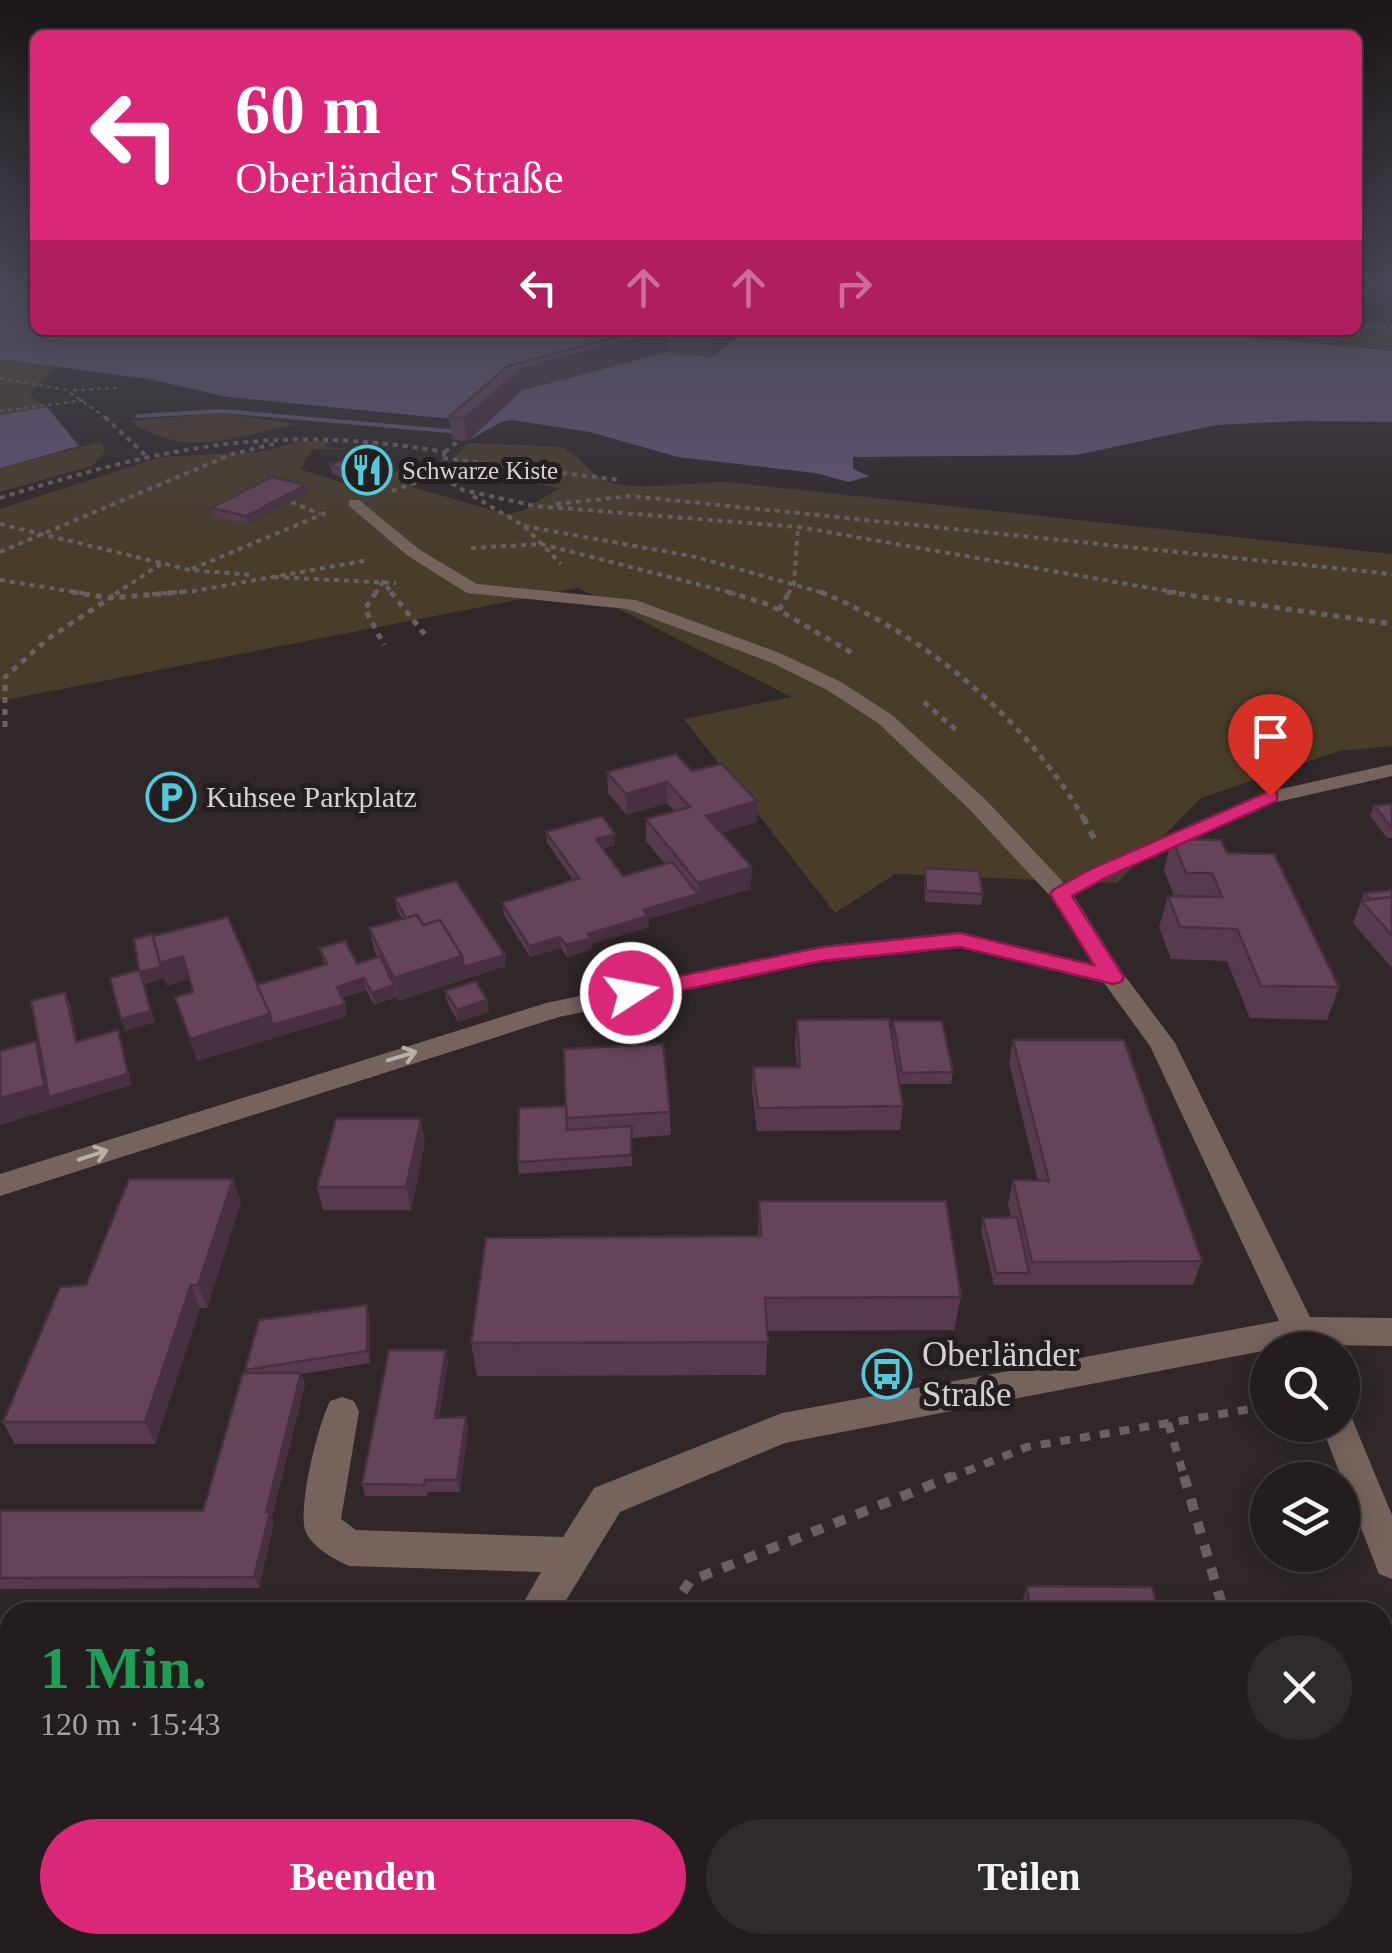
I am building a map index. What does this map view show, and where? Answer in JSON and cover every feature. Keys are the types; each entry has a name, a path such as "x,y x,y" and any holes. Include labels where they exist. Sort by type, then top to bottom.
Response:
{"street":[{"path":"354,504 414,552 472,589 630,604 759,651 834,686 886,719 977,804 1060,894 1162,1044 1301,1332"},
{"path":"1060,894 1100,872 1270,796 1392,770"},
{"path":"0,1186 554,1009 822,954 960,940 1113,977"},
{"path":"1360,1335 1392,1332"},
{"path":"543,1602 607,1500 782,1428 1250,1349"},
{"path":"342,1412 327,1480 322,1526 349,1548 573,1555"},
{"path":"1345,1442 1392,1561"}],"path":[{"path":"0,378 49,382 72,390 88,400 145,455"},
{"path":"72,390 121,388"},
{"path":"0,411 88,400"},
{"path":"438,476 444,455 468,432"},
{"path":"0,552 232,454 302,436"},
{"path":"0,498 145,455 302,436 369,440 619,480"},
{"path":"190,570 321,514 438,476 524,526 696,558 794,584 863,611 914,642 1018,730 1077,801 1096,843 1100,872"},
{"path":"463,490 535,506 798,527 961,553 1163,593 1392,624"},
{"path":"535,506 632,496 1392,574"},
{"path":"291,502 321,514"},
{"path":"0,524 190,570 472,589"},
{"path":"779,610 794,584 798,527"},
{"path":"5,726 5,676 49,638 162,564"},
{"path":"0,580 109,598 194,591 261,576"},
{"path":"383,582 426,636"},
{"path":"383,582 365,609 384,644"},
{"path":"676,1602 690,1581 1027,1447 1250,1409"},
{"path":"1168,1423 1221,1602"}],"shaded area":[{"path":"0,372 51,372 29,395 47,407 0,415"},
{"path":"97,372 567,372 510,387 472,421 228,397"},
{"path":"591,372 1392,372 1392,422 1216,425 1076,455 853,457 853,469 869,476 849,482 815,473 678,457 590,432 512,420 468,441 522,390"},
{"path":"47,407 79,446 0,468 0,415"},
{"path":"220,413 296,424 231,439 191,443 151,433 130,421"},
{"path":"303,441 329,441 326,447 357,449 313,449 300,469 350,485 394,472 426,470 428,476 412,487 506,514 522,511 560,488 456,464 455,457 469,443 562,447 600,478 618,484 727,482 1392,554 1392,746 1339,751 1201,798 1117,883 895,874 835,913 684,719 791,697 578,588 0,701 0,509 161,457 259,452"},
{"path":"101,442 105,452 92,466 0,492 0,468"}],"building":[{"path":"501,372 517,372 465,418 449,417"},
{"path":"372,453 393,464 350,475 330,464"},
{"path":"272,477 306,485 246,516 211,508"},
{"path":"676,754 692,771 722,764 757,801 706,816 752,867 698,883 646,819 690,807 667,782 626,794 607,772"},
{"path":"1392,804 1392,827 1391,827 1374,805"},
{"path":"602,816 615,834 596,839 623,876 672,862 698,894 643,910 648,916 588,934 591,938 566,945 560,937 529,946 502,903 579,878 546,832"},
{"path":"1172,839 1221,840 1227,853 1274,854 1339,987 1261,986 1237,929 1180,927 1168,896 1222,897 1212,873 1186,873"},
{"path":"925,868 979,871 983,894 926,891"},
{"path":"456,881 505,955 464,967 462,956 440,920 423,925 417,915 406,918 395,898"},
{"path":"1392,890 1392,897 1371,899 1364,893"},
{"path":"1392,897 1392,935 1361,901"},
{"path":"417,915 423,925 440,920 462,956 394,978 369,928"},
{"path":"228,917 270,1014 190,1039 175,997 193,992 183,956 160,963 153,936"},
{"path":"152,934 161,967 140,972 151,1011 121,1019 110,978 139,970 134,939"},
{"path":"345,941 357,964 380,956 394,985 372,993 364,978 337,987 345,1004 272,1025 257,985 327,964 319,948"},
{"path":"476,981 487,1000 457,1010 445,991"},
{"path":"65,992 76,1042 118,1030 128,1074 49,1097 31,1001"},
{"path":"889,1019 903,1106 758,1108 753,1067 800,1067 797,1020"},
{"path":"893,1021 942,1021 953,1072 902,1073"},
{"path":"1013,1040 1124,1040 1202,1261 1032,1262 1013,1180 1049,1181"},
{"path":"36,1041 44,1086 0,1098 0,1051"},
{"path":"663,1044 670,1112 566,1118 564,1049"},
{"path":"566,1106 567,1130 632,1126 631,1155 518,1162 519,1108"},
{"path":"336,1119 421,1119 406,1187 317,1187"},
{"path":"129,1179 233,1179 198,1285 191,1285 145,1422 3,1422 60,1287 86,1285"},
{"path":"759,1201 946,1201 961,1297 765,1298 768,1342 471,1343 486,1238 761,1236"},
{"path":"1017,1217 1029,1273 996,1273 983,1218"},
{"path":"367,1305 367,1351 245,1370 259,1320"},
{"path":"389,1350 446,1350 435,1418 466,1417 457,1480 425,1480 424,1485 362,1484"},
{"path":"243,1373 301,1373 254,1577 0,1578 0,1511 203,1511"},
{"path":"1027,1586 1152,1587 1156,1602 1029,1602"}],"waterway":[{"path":"138,416 221,411 460,432"}],"place":[{"name":"Schwarze Kiste","path":"367,470"},
{"name":"Kuhsee Parkplatz","path":"171,797"},
{"name":"Oberländer Straße","path":"887,1374"}],"route":[{"path":"631,993 822,954 960,940 1113,977 1060,894 1100,872 1270,796"}]}
